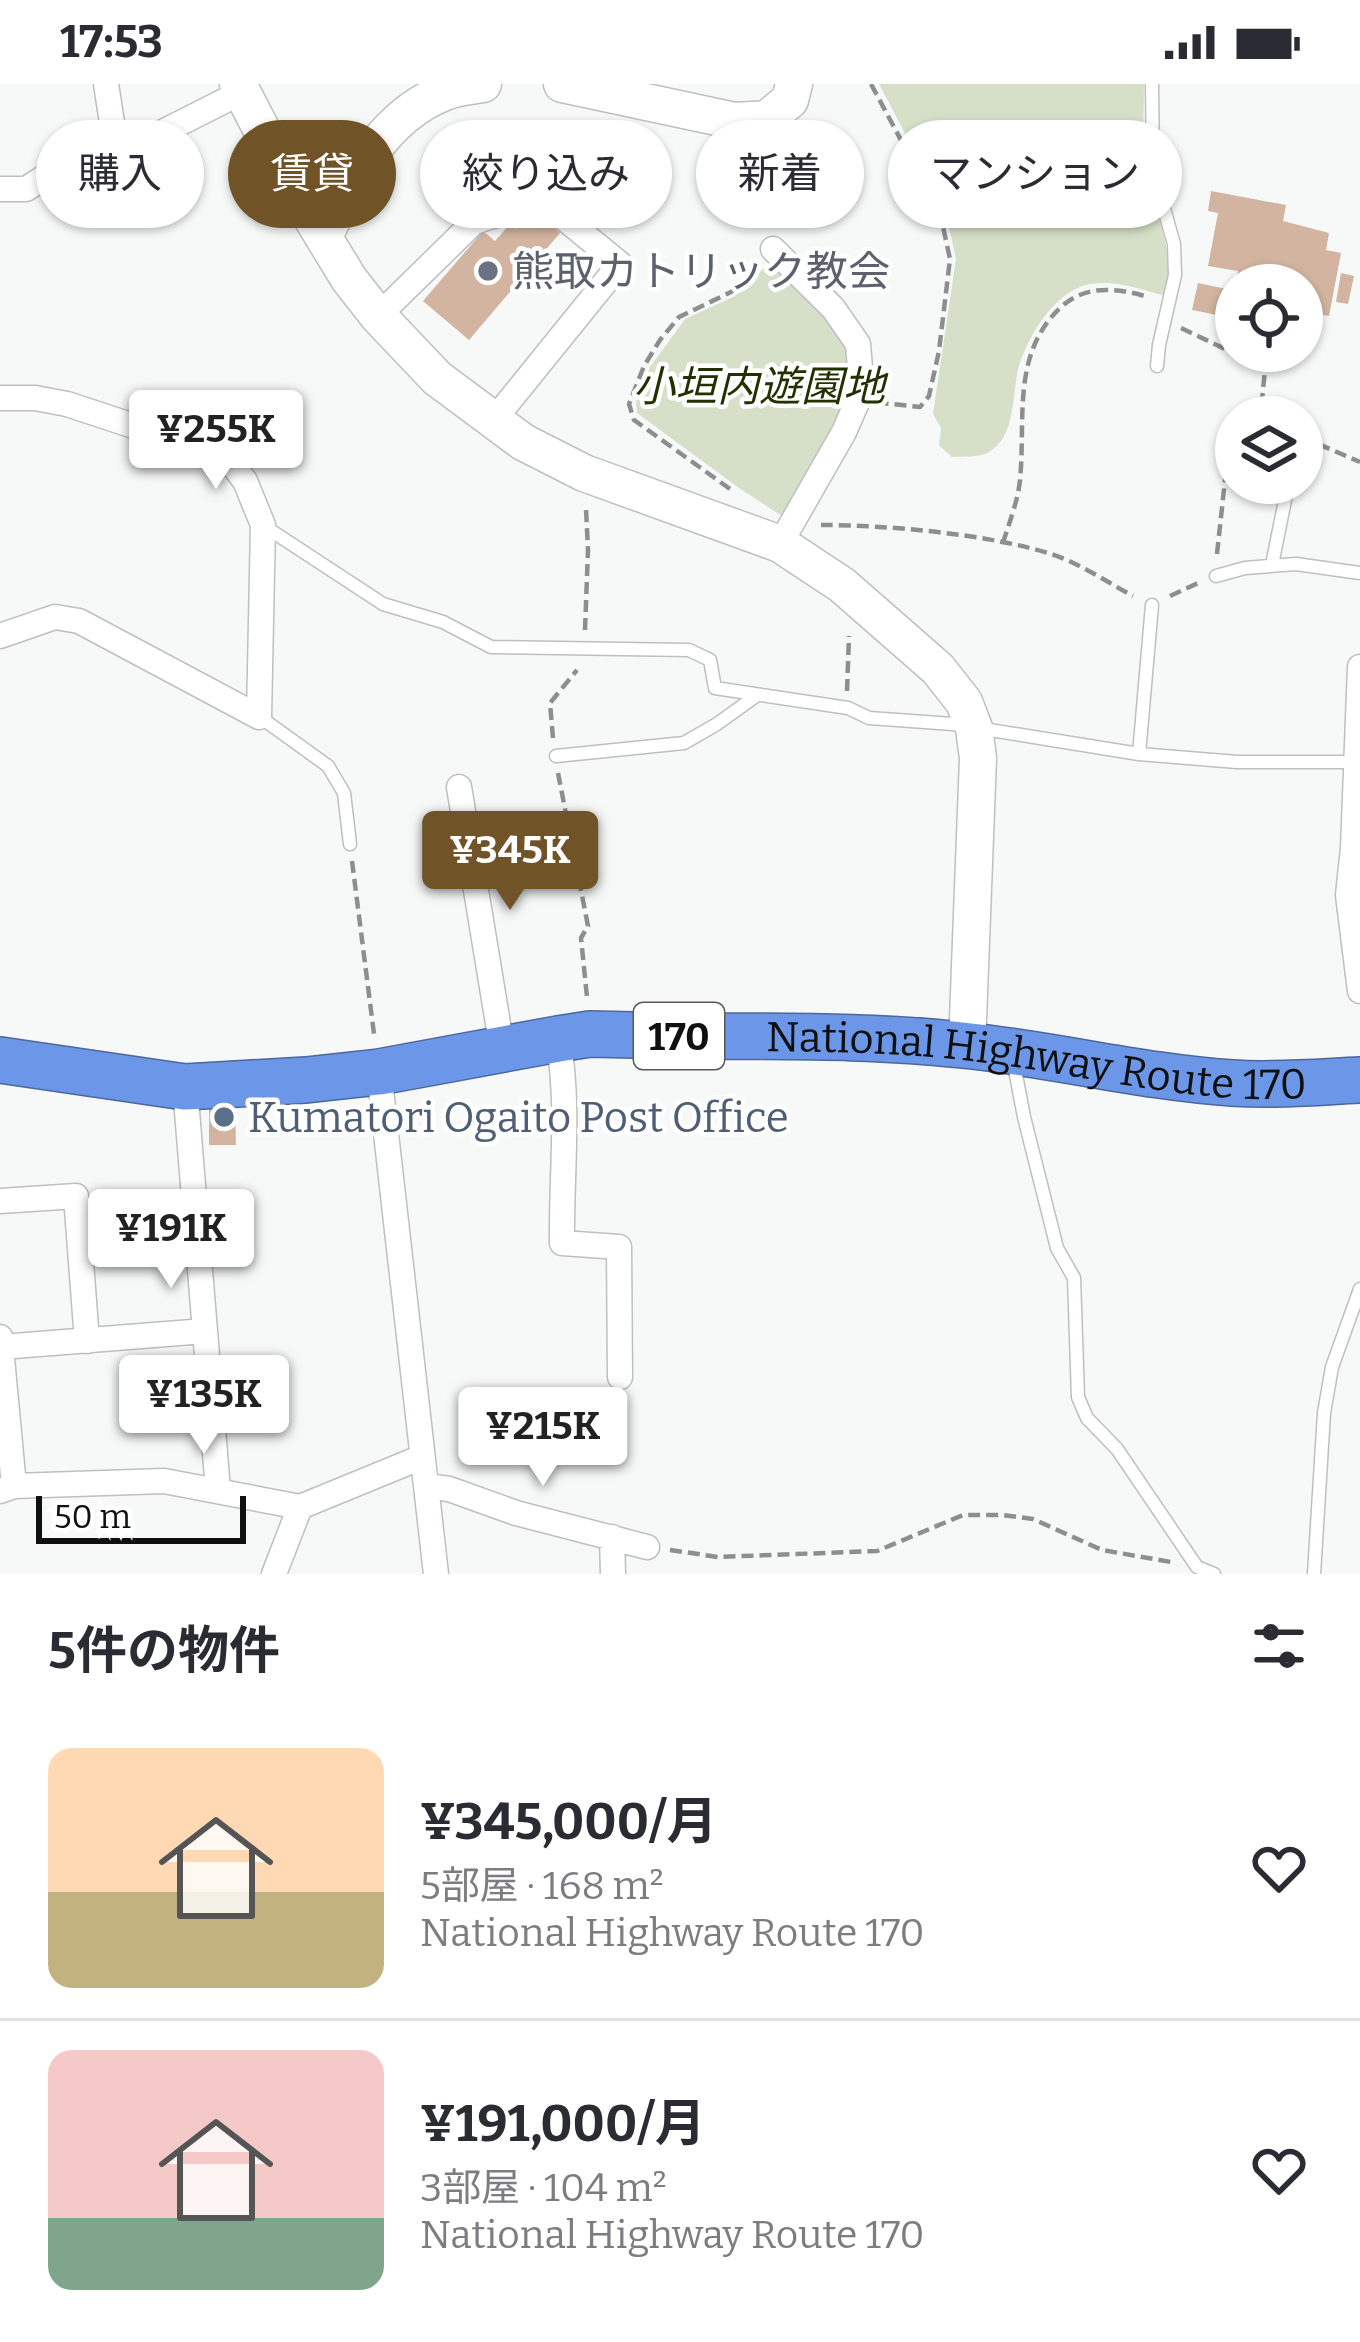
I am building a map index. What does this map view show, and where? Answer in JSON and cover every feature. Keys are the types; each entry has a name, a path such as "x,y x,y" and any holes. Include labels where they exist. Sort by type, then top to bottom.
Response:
{"highway":[{"name":"National Highway Route 170","path":"0,1060 185,1087 379,1072 590,1034 920,1040 1234,1083 1360,1079"}],"street":[{"path":"106,84 112,120"},
{"path":"324,237 362,163 387,132 446,91 483,84"},
{"path":"562,84 735,121 767,118 790,100 794,84"},
{"path":"181,120 240,88 282,169 349,279 377,316 437,378 523,442 584,473 784,535 938,669 964,702 978,758 967,1045"},
{"path":"0,189 26,189 36,183"},
{"path":"377,316 473,222 511,210 548,205 620,264 494,421"},
{"path":"772,249 832,308 858,344 858,400 784,535"},
{"path":"0,398 67,404 232,464 245,481 263,525 259,717 79,621 55,617 0,636"},
{"path":"1360,667 1357,825 1348,895 1360,991"},
{"path":"459,788 502,1048"},
{"path":"558,1039 566,1156 561,1175 562,1243 619,1246 620,1377"},
{"path":"379,1072 436,1574"},
{"path":"185,1087 218,1490"},
{"path":"0,1201 76,1196 87,1340"},
{"path":"1,1348 205,1331"},
{"path":"0,1336 7,1488 164,1481 300,1507 422,1457"},
{"path":"428,1486 647,1547"},
{"path":"274,1574 300,1507"},
{"path":"612,1537 613,1574"}],"lane":[{"path":"1152,84 1153,170 1174,244 1175,275 1157,366"},
{"path":"1272,565 1284,504"},
{"path":"263,525 382,604 443,622 491,647 689,650 710,660 715,688 842,707 868,718 953,724 1138,754 1237,762 1356,762"},
{"path":"1216,576 1296,564 1360,573"},
{"path":"1138,754 1152,605"},
{"path":"556,756 683,743 757,695"},
{"path":"259,717 328,766 344,793 350,844"},
{"path":"1012,1052 1057,1248 1074,1278 1078,1396 1087,1418 1117,1449 1197,1567 1214,1574"},
{"path":"1314,1574 1324,1413 1332,1367 1360,1289"}],"path":[{"path":"858,400 920,407 929,396 950,260 940,213 871,84"},
{"path":"738,495 634,420 629,404 644,366 679,317 731,292 772,249"},
{"path":"1004,543 1020,485 1028,357 1043,324 1067,301 1087,291 1144,296 1202,339 1244,358 1266,359 1263,396"},
{"path":"1323,446 1360,462"},
{"path":"784,535 879,529 1004,543 1054,554 1152,605 1216,576 1222,504"},
{"path":"842,707 847,694 850,592"},
{"path":"350,844 379,1072"},
{"path":"647,1547 718,1557 877,1551 963,1515 1003,1515 1033,1520 1102,1550 1197,1567"}],"green space":[{"path":"879,84 1144,84 1143,120 898,120"},
{"path":"949,228 1162,228 1169,278 1166,296 1100,283 1065,296 1026,347 1004,437 989,452 952,457 939,445 941,428 933,414 956,259"},
{"name":"小垣内遊園地","path":"774,258 832,320 846,344 852,394 785,518 637,413 636,402 650,367 685,319 735,296"}],"building":[{"path":"1211,191 1286,205 1283,221 1329,233 1326,250 1341,253 1329,316 1323,315 1323,264 1208,266 1218,213 1208,211"},
{"name":"熊取カトリック教会","path":"506,228 555,228 560,233 469,340 423,301 483,231 495,241"},
{"path":"1341,273 1354,276 1348,304 1336,302"},
{"path":"1198,283 1215,287 1215,315 1192,310"},
{"path":"209,1108 235,1108 236,1145 209,1145"}],"place":[{"name":"熊取カトリック教会","path":"488,271"},
{"name":"Kumatori Ogaito Post Office","path":"224,1117"}]}
